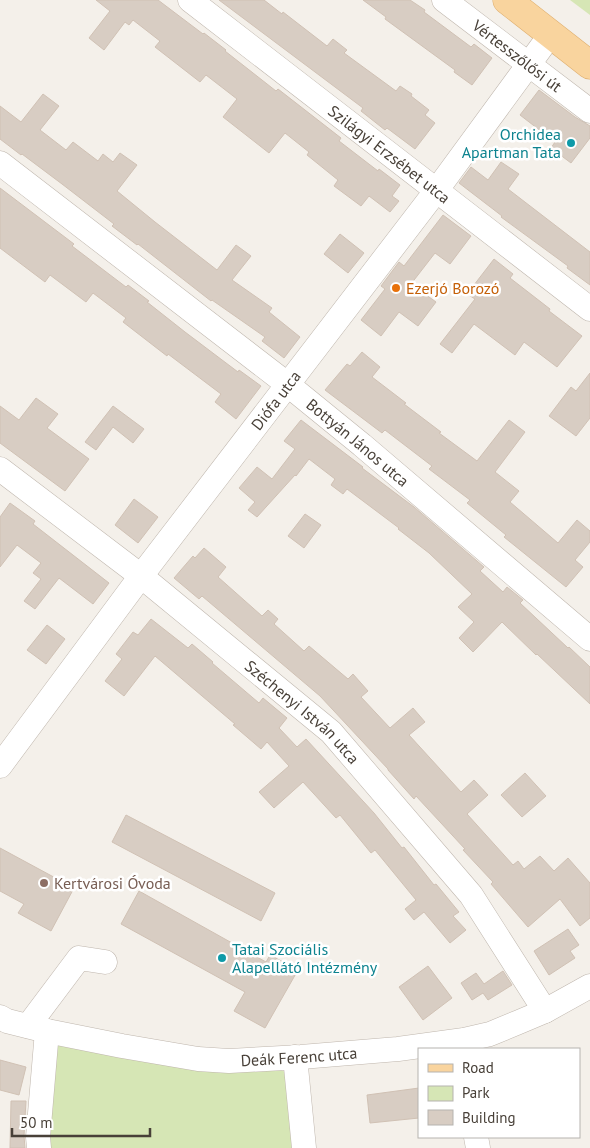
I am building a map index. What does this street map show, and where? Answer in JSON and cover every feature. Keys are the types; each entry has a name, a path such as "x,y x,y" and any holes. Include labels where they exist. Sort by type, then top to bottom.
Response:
{"main road":[{"path":"507,0 590,64"}],"street":[{"name":"Szilágyi Erzsébet utca","path":"190,0 590,309"},
{"name":"Vértesszőlősi út","path":"444,0 590,111"},
{"name":"Diófa utca","path":"0,766 141,576 436,190 551,34"},
{"name":"Bottyán János utca","path":"0,163 287,384 362,445 590,639"},
{"name":"Széchenyi István utca","path":"0,470 141,576 331,732 471,895 545,1010"},
{"path":"38,1148 37,1029 79,958 105,962"},
{"name":"Deák Ferenc utca","path":"0,1017 7,1021 37,1029 122,1046 198,1059 229,1061 464,1045 520,1022 590,986"},
{"path":"295,1057 304,1148"}],"green space":[{"path":"570,0 590,0 590,15"},
{"path":"47,1031 259,1059 297,1078 304,1148 39,1148"}],"building":[{"path":"96,0 158,0 204,33 276,91 278,89 341,138 339,141 378,171 379,169 400,185 392,196 399,201 390,212 369,196 361,206 334,186 338,180 307,155 309,152 285,133 269,153 223,117 237,99 206,75 200,82 155,47 160,41 133,20 129,25 125,22 104,50 89,38 110,11"},
{"path":"219,0 264,0 282,14 283,12 327,46 333,39 347,50 344,53 396,91 400,86 412,94 411,96 429,110 425,115 435,123 415,149 387,128 385,130 361,111 363,108"},
{"path":"363,0 410,0 471,47 474,44 492,58 472,85"},
{"path":"539,90 590,126 590,138 571,163 551,148 555,142 520,115"},
{"path":"43,94 59,106 40,130 66,150 73,142 98,161 103,154 113,162 120,153 137,165 117,191 155,222 217,270 236,245 251,256 232,280 272,308 269,312 300,337 284,358 262,341 265,337 211,301 112,226 114,224 62,184 0,139 0,106 21,122"},
{"path":"501,162 519,174 508,189 590,252 590,285 459,183 471,167 488,180"},
{"path":"0,188 74,244 72,246 126,287 128,285 149,301 147,302 185,332 238,372 239,370 261,386 236,419 215,402 221,394 123,322 126,318 93,293 86,302 50,275 45,282 0,248"},
{"path":"443,215 471,236 450,264 435,253 411,284 436,302 418,326 399,312 381,336 361,320 385,289 381,286 399,262 404,266"},
{"path":"340,234 364,253 348,273 324,254"},
{"path":"494,259 513,274 510,278 582,336 557,367 524,342 515,355 474,324 452,353 440,344 475,299 467,294"},
{"path":"362,352 380,367 372,377 441,432 439,433 477,461 509,420 525,432 495,472 519,491 510,502 558,543 577,520 590,531 590,542 575,560 583,567 566,587 504,537 506,535 467,503 470,500 429,469 432,466 385,430 382,433 325,390 347,364 350,366"},
{"path":"590,373 590,418 576,436 549,416 571,387 576,391"},
{"path":"36,398 58,414 47,428 89,459 65,491 0,443 0,406 19,420"},
{"path":"113,406 144,429 133,443 113,427 96,450 85,442"},
{"path":"301,420 414,507 484,567 480,571 503,592 507,587 523,600 520,603 590,667 590,704 502,622 473,652 459,638 474,622 458,607 472,594 429,553 399,528 347,489 343,494 331,485 335,479 309,459 296,476 257,517 248,510 255,502 239,488 257,467 272,479 295,449 284,441"},
{"path":"134,499 158,517 138,543 115,525"},
{"path":"10,503 35,521 33,524 109,583 93,604 59,578 35,609 24,601 41,579 33,573 41,563 17,545 0,567 0,517"},
{"path":"305,514 321,525 304,548 288,536"},
{"path":"204,548 226,567 218,577 262,616 268,610 278,619 274,624 304,651 309,646 348,679 353,674 368,691 361,697 390,728 413,708 425,722 409,735 461,792 474,780 488,795 467,814 513,865 518,861 524,869 540,856 554,871 568,858 590,883 590,918 580,926 560,899 528,927 491,884 493,882 463,850 465,849 416,796 414,799 320,696 202,596 199,599 174,578 193,556 195,558"},
{"path":"151,619 188,648 192,644 259,703 263,698 287,718 279,728 297,747 306,739 374,813 402,848 404,847 434,885 436,884 459,912 453,916 466,930 450,943 424,912 414,920 405,909 416,900 375,850 371,853 340,815 336,818 303,782 274,808 259,792 289,766 267,742 261,749 233,725 235,724 155,656 124,696 105,681 122,659 116,654 133,632 138,635"},
{"path":"47,625 65,639 46,664 27,650"},
{"path":"525,773 546,796 522,817 501,795"},
{"path":"126,815 275,893 261,921 112,842"},
{"path":"0,848 74,888 51,931 18,913 24,904 0,891"},
{"name":"Tatai Szociális Alapellátó Intézmény","path":"139,891 266,962 270,955 298,970 265,1028 234,1011 245,992 121,924"},
{"path":"568,929 579,945 570,951 575,958 549,975 534,951"},
{"path":"428,966 452,998 423,1020 399,987"},
{"path":"503,971 512,985 488,1000 483,993 472,1000 461,983 476,973 484,984"},
{"path":"0,1060 26,1067 19,1095 0,1090"},
{"path":"418,1088 418,1118 370,1123 367,1095"},
{"path":"11,1101 26,1101 25,1148 10,1148"}],"place":[{"name":"Orchidea Apartman Tata","path":"571,143"},
{"name":"Ezerjó Borozó","path":"396,288"},
{"name":"Kertvárosi Óvoda","path":"44,883"},
{"name":"Tatai Szociális Alapellátó Intézmény","path":"222,958"}]}
